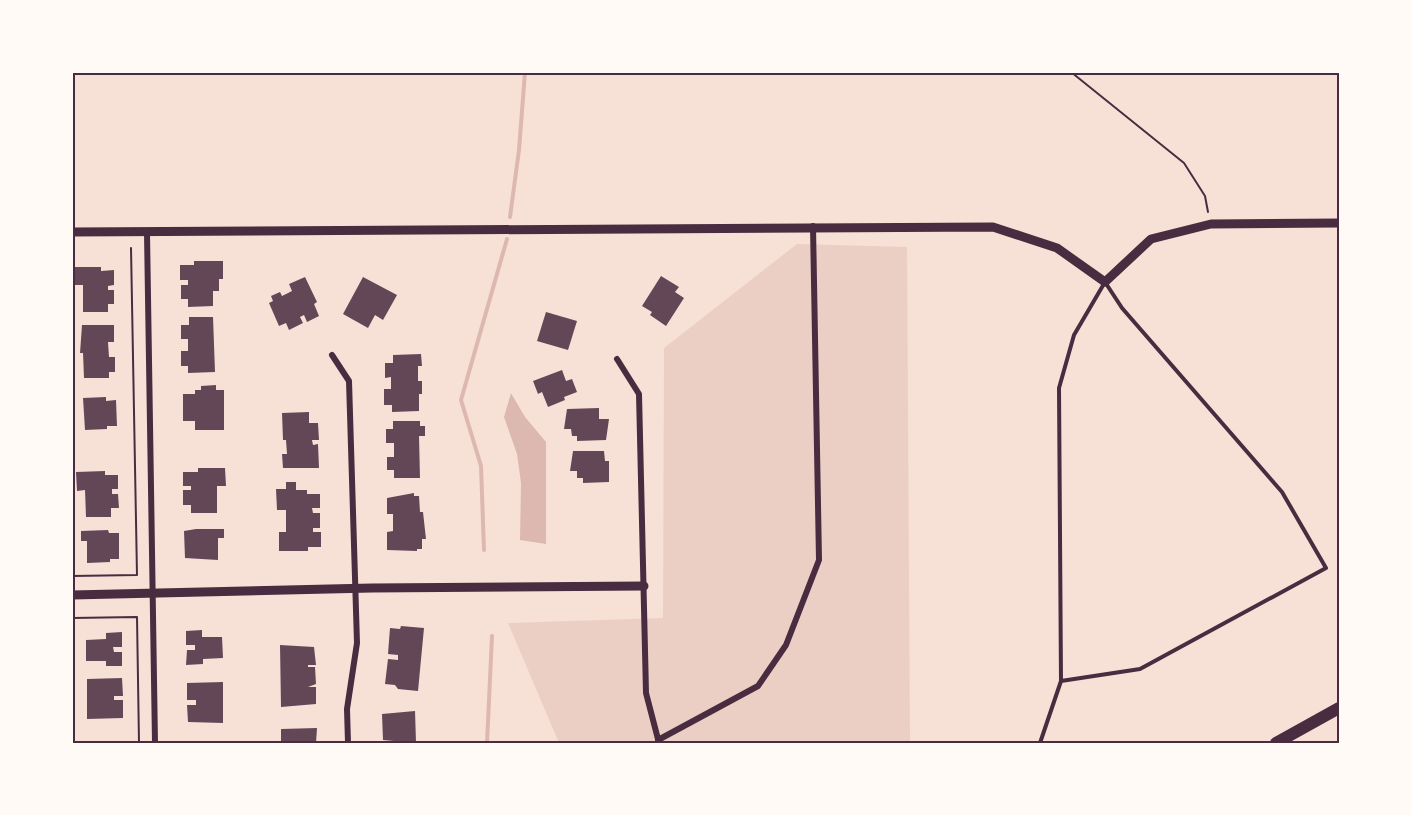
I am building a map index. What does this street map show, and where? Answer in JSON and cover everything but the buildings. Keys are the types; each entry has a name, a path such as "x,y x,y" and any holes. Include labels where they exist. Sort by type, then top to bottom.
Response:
{"main road":[{"path":"1276,743 1339,708"}],"street":[{"path":"72,232 813,226 993,227 1057,248 1105,282 1151,239 1211,224 1339,224"},
{"path":"617,359 639,394 646,693 658,742 759,686 786,645 819,560 813,226"},
{"path":"147,233 154,743"},
{"path":"332,354 349,381 357,643 347,709 348,743"},
{"path":"72,595 356,588 644,586"}],"lane":[{"path":"1040,743 1061,681 1059,388 1074,335 1105,282 1122,308 1282,492 1326,568 1140,669 1061,681"}],"path":[{"path":"1071,72 1184,163 1205,196 1211,224"},
{"path":"72,576 137,574 131,248"},
{"path":"72,618 137,617 139,743"}],"shaded area":[{"path":"797,244 907,247 910,743 559,743 508,623 663,618 664,348"},
{"path":"511,393 525,417 546,442 546,544 520,540 521,483 517,454 504,417"}],"waterway":[{"path":"510,217 519,150 525,72"},
{"path":"484,550 481,466 461,400 507,239"},
{"path":"487,743 492,636"}]}
